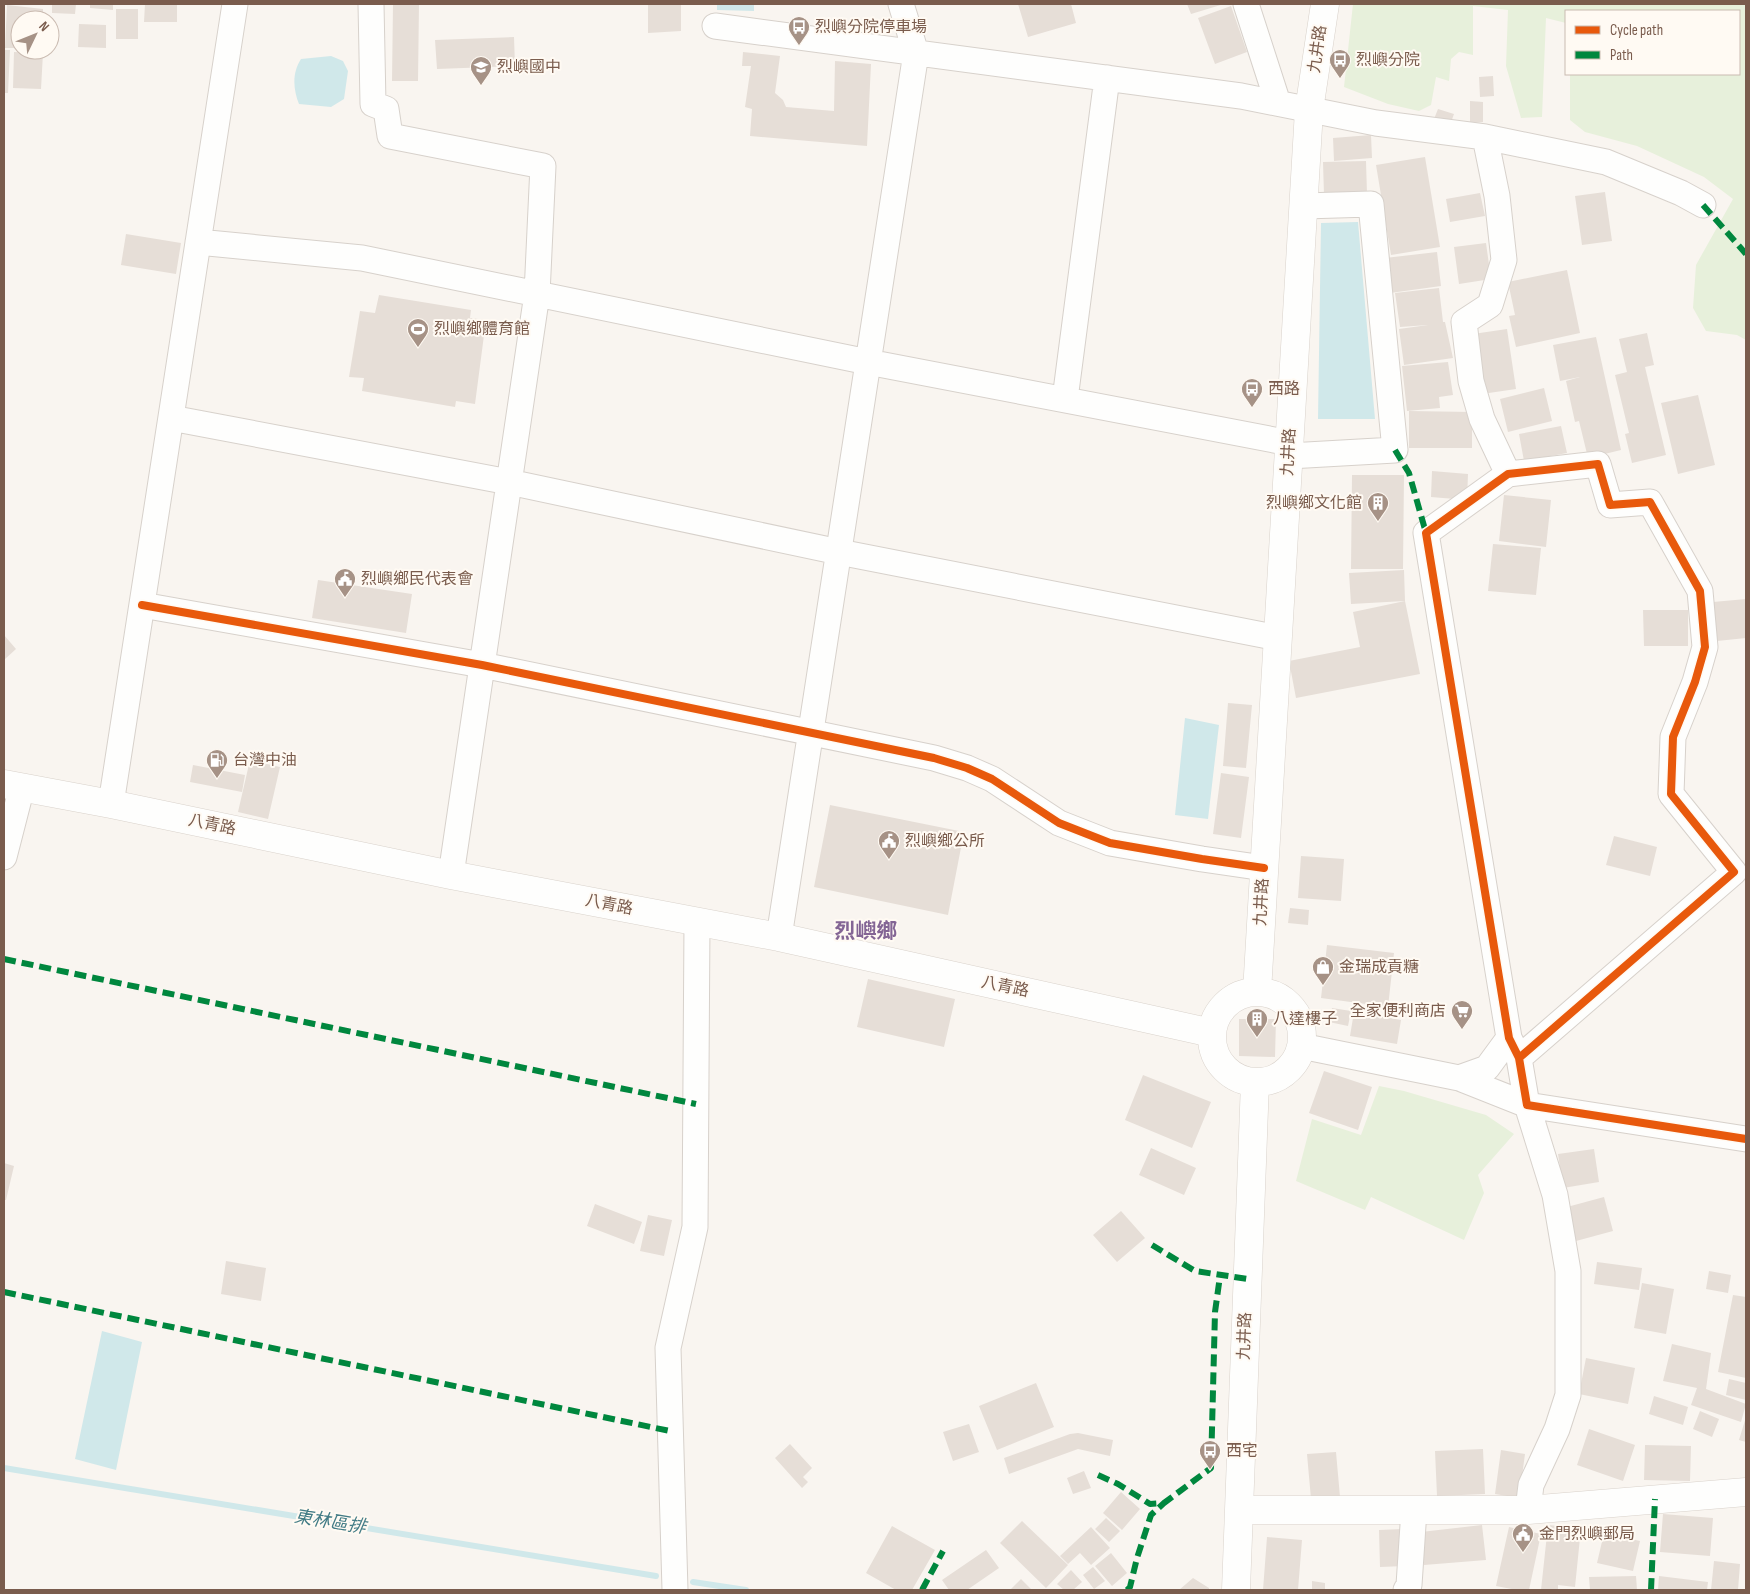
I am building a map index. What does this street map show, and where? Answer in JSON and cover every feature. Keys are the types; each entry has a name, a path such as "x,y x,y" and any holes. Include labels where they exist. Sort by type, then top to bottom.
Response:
{"main road":[{"name":"九井路","path":"1257,992 1309,110 1325,4"},
{"path":"4,765 13,785"},
{"name":"八青路","path":"13,785 451,875 779,938 1212,1033"},
{"path":"1257,992 1270,994 1282,1000 1292,1009 1302,1033 1301,1046 1297,1058 1290,1069 1274,1079 1255,1082 1241,1079 1228,1072 1219,1061 1213,1048 1212,1033 1215,1020 1231,1000 1243,994 1257,992"},
{"name":"九井路","path":"1236,1590 1255,1082"},
{"path":"1239,1510 1528,1510 1746,1492"}],"street":[{"path":"111,804 235,4"},
{"path":"371,4 374,104 386,109 390,136 543,166 537,294 451,875"},
{"path":"779,938 916,52 901,4"},
{"path":"1246,4 1278,103"},
{"path":"715,26 1241,96 1376,122 1486,137 1606,162 1703,205"},
{"path":"1065,400 1107,78"},
{"path":"1486,137 1497,196 1504,260 1490,305 1464,322 1471,381 1482,419 1508,474"},
{"path":"198,242 362,258 868,362 1065,400 1289,450 1394,450 1371,204 1304,206"},
{"path":"171,418 509,482 839,552 1278,638"},
{"path":"1458,1078 1487,1068 1514,1048 1734,872 1671,794 1673,737 1705,647 1700,591 1650,502 1610,506 1598,464 1508,474 1426,533 1514,1048 1527,1105 1555,1195 1568,1270 1568,1395 1557,1429 1531,1485 1528,1510"},
{"path":"142,605 482,665 934,758 992,779 1059,823 1110,843 1264,868"},
{"path":"4,857 13,785"},
{"path":"675,1590 668,1348 695,1227 697,922"},
{"path":"1301,1046 1458,1078 1527,1105 1746,1139"},
{"path":"1406,1590 1409,1585 1414,1510"}],"green space":[{"path":"1353,4 1746,4 1746,340 1737,335 1706,331 1693,308 1696,265 1733,199 1704,177 1637,146 1585,132 1570,120 1570,75 1740,75 1740,10 1565,10 1565,23 1546,18 1542,117 1521,118 1506,66 1508,10 1473,6 1473,55 1459,52 1451,59 1449,81 1436,77 1431,105 1419,111 1388,104 1344,87"},
{"path":"1379,1086 1404,1091 1486,1115 1514,1134 1478,1175 1484,1193 1464,1240 1371,1197 1365,1210 1296,1181 1312,1119 1361,1135"}],"water":[{"path":"717,4 754,4 754,11 717,10"},
{"path":"331,56 343,61 348,71 344,99 331,107 299,104 294,81 301,59"},
{"path":"1358,222 1375,419 1318,419 1321,223"},
{"path":"1185,718 1219,725 1208,819 1175,815"},
{"path":"102,1331 142,1342 116,1470 75,1459"}],"building":[{"path":"52,4 76,4 75,14 60,13 60,10 52,10"},
{"path":"90,4 113,4 113,10 90,8"},
{"path":"145,4 177,4 177,22 144,22"},
{"path":"393,4 419,4 418,81 392,81"},
{"path":"648,4 681,4 681,31 648,33"},
{"path":"1018,4 1071,4 1076,23 1028,37"},
{"path":"1187,4 1224,4 1191,14"},
{"path":"7,5 43,9 10,10 10,48 5,48"},
{"path":"1231,6 1247,52 1215,64 1198,18"},
{"path":"116,9 138,9 138,39 116,39"},
{"path":"79,24 106,25 106,48 78,47"},
{"path":"514,37 515,66 437,69 435,40"},
{"path":"4,50 10,50 8,93 4,93"},
{"path":"743,52 780,56 775,93 783,100 786,107 834,111 835,61 871,64 867,146 750,136 752,109 745,107 751,66 742,66"},
{"path":"14,60 43,60 41,89 13,88"},
{"path":"1493,76 1494,96 1480,97 1479,77"},
{"path":"1470,101 1483,102 1483,122 1470,123"},
{"path":"1438,109 1454,114 1450,125 1434,119"},
{"path":"1371,135 1372,158 1334,161 1333,138"},
{"path":"1425,157 1440,247 1391,255 1376,165"},
{"path":"1366,161 1367,194 1324,195 1323,162"},
{"path":"1605,192 1612,241 1582,245 1575,196"},
{"path":"1480,193 1485,216 1450,222 1446,199"},
{"path":"126,234 181,243 176,274 121,265"},
{"path":"1486,243 1491,279 1459,284 1454,247"},
{"path":"1437,252 1441,286 1390,293 1385,258"},
{"path":"1567,270 1580,333 1516,347 1509,316 1515,315 1508,282"},
{"path":"1439,288 1443,322 1445,322 1453,358 1404,365 1399,329 1428,325 1400,327 1395,293"},
{"name":"烈嶼鄉體育館","path":"379,295 471,310 470,318 486,320 475,404 456,401 455,407 362,391 364,378 349,377 360,311 375,313"},
{"path":"1507,329 1516,389 1482,394 1473,334"},
{"path":"1647,333 1654,365 1645,367 1666,455 1632,463 1625,434 1629,433 1615,375 1627,372 1619,339"},
{"path":"1596,337 1621,450 1588,458 1579,421 1575,422 1566,381 1580,377 1560,381 1553,345"},
{"path":"1448,362 1453,395 1439,397 1440,408 1407,411 1402,366"},
{"path":"1544,388 1552,421 1508,432 1500,399"},
{"path":"1698,395 1715,465 1678,474 1661,403"},
{"path":"1409,411 1472,412 1472,448 1409,448"},
{"path":"1561,426 1567,453 1524,461 1519,434"},
{"path":"1432,471 1468,474 1467,500 1431,497"},
{"name":"烈嶼鄉文化館","path":"1352,475 1404,475 1403,569 1351,569"},
{"path":"1504,495 1551,500 1546,547 1499,541"},
{"path":"1493,544 1541,548 1536,595 1488,591"},
{"path":"1404,570 1405,601 1351,604 1349,573"},
{"path":"318,580 412,594 406,633 312,618"},
{"path":"1746,599 1746,638 1717,641 1713,602"},
{"path":"1405,601 1420,674 1296,698 1289,661 1360,647 1353,612"},
{"path":"1643,610 1688,610 1688,646 1644,646"},
{"path":"4,635 16,649 4,660"},
{"path":"1228,703 1252,705 1246,768 1223,766"},
{"path":"250,760 280,767 268,819 238,812"},
{"name":"台灣中油","path":"193,765 245,775 242,792 190,782"},
{"path":"1221,773 1249,777 1241,838 1213,834"},
{"name":"烈嶼鄉公所","path":"830,805 964,832 948,915 814,887"},
{"path":"1614,836 1657,847 1650,876 1606,865"},
{"path":"1301,856 1344,859 1341,901 1298,898"},
{"path":"1290,908 1309,910 1308,925 1288,923"},
{"path":"1327,945 1394,953 1388,1007 1321,998"},
{"path":"868,979 955,999 944,1047 857,1027"},
{"path":"1332,1008 1351,1011 1348,1026 1329,1022"},
{"path":"1354,1012 1401,1020 1397,1044 1350,1036"},
{"name":"八達樓子","path":"1239,1019 1276,1019 1275,1057 1239,1056"},
{"path":"1324,1071 1372,1087 1358,1130 1309,1113"},
{"path":"1143,1075 1211,1102 1192,1148 1125,1120"},
{"path":"1151,1148 1196,1168 1184,1195 1139,1175"},
{"path":"1594,1149 1599,1182 1563,1188 1558,1154"},
{"path":"4,1163 14,1166 6,1200 4,1200"},
{"path":"1604,1197 1613,1231 1576,1241 1567,1207"},
{"path":"595,1204 642,1222 634,1244 587,1226"},
{"path":"1121,1211 1145,1238 1117,1262 1093,1235"},
{"path":"648,1215 672,1220 664,1256 640,1251"},
{"path":"226,1261 266,1268 261,1301 221,1294"},
{"path":"1597,1262 1642,1268 1639,1290 1594,1284"},
{"path":"1709,1271 1731,1275 1728,1293 1706,1289"},
{"path":"1642,1283 1674,1289 1666,1334 1634,1328"},
{"path":"1733,1295 1746,1297 1746,1378 1718,1372"},
{"path":"1672,1344 1711,1353 1706,1389 1746,1404 1741,1422 1691,1405 1697,1388 1663,1381"},
{"path":"1586,1358 1635,1368 1628,1404 1579,1394"},
{"path":"1729,1379 1746,1383 1746,1400 1726,1395"},
{"path":"1036,1383 1054,1427 997,1450 979,1406"},
{"path":"1654,1396 1688,1407 1683,1425 1649,1414"},
{"path":"1700,1411 1719,1419 1712,1437 1693,1429"},
{"path":"1746,1417 1746,1442 1739,1440"},
{"path":"969,1424 979,1452 953,1461 943,1432"},
{"path":"1589,1429 1635,1445 1623,1481 1577,1465"},
{"path":"1078,1433 1113,1440 1110,1456 1078,1449 1009,1474 1004,1458 1070,1434"},
{"path":"790,1444 812,1468 803,1477 808,1482 802,1488 775,1458"},
{"path":"1645,1445 1691,1446 1690,1481 1644,1480"},
{"path":"1483,1449 1485,1494 1437,1496 1435,1451"},
{"path":"1501,1450 1525,1454 1519,1498 1495,1494"},
{"path":"1336,1452 1340,1497 1311,1499 1307,1454"},
{"path":"1084,1471 1091,1488 1073,1494 1067,1478"},
{"path":"1121,1492 1140,1509 1122,1530 1103,1513"},
{"path":"1663,1514 1713,1518 1710,1556 1660,1552"},
{"path":"1106,1518 1120,1531 1109,1542 1095,1529"},
{"path":"1022,1521 1068,1565 1046,1588 1000,1543"},
{"path":"1482,1525 1486,1560 1424,1565 1421,1532"},
{"path":"1548,1525 1581,1528 1575,1587 1558,1585 1558,1590 1541,1590"},
{"path":"892,1526 935,1550 912,1590 896,1590 866,1573"},
{"path":"1091,1527 1110,1548 1091,1565 1080,1553 1068,1564 1060,1556"},
{"path":"1509,1527 1541,1534 1529,1590 1496,1586"},
{"path":"1403,1529 1405,1566 1380,1567 1379,1530"},
{"path":"1604,1533 1640,1541 1633,1571 1597,1563"},
{"path":"1267,1537 1302,1540 1298,1590 1263,1590"},
{"path":"986,1550 999,1568 967,1590 949,1590 942,1580"},
{"path":"1111,1553 1127,1573 1112,1586 1095,1566"},
{"path":"1714,1561 1740,1564 1738,1590 1711,1590"},
{"path":"1093,1567 1105,1581 1094,1589 1083,1575"},
{"path":"1071,1570 1082,1582 1073,1590 1064,1590 1057,1584"},
{"path":"1636,1576 1637,1590 1590,1590 1589,1577"},
{"path":"1659,1576 1708,1582 1707,1590 1658,1590"},
{"path":"1193,1578 1209,1588 1209,1590 1179,1590"},
{"path":"1021,1579 1032,1590 1010,1590"},
{"path":"1312,1581 1325,1583 1325,1590 1312,1590"}],"waterway":[{"name":"東林區排","path":"4,1468 656,1576"},
{"name":"東林區排","path":"693,1582 746,1590"}],"marked path":[{"path":"1703,205 1746,254"},
{"path":"1395,450 1409,473 1426,533"},
{"path":"4,959 696,1104"},
{"path":"1152,1245 1195,1271 1248,1279"},
{"path":"1098,1475 1118,1484 1150,1504 1164,1503 1211,1468 1215,1312 1220,1276"},
{"path":"4,1292 670,1431"},
{"path":"1651,1590 1655,1499"},
{"path":"1127,1590 1130,1587 1151,1515 1164,1503"},
{"path":"922,1590 943,1551"}],"cycle path":[{"path":"1519,1058 1734,872 1671,794 1673,737 1695,682 1705,647 1700,591 1650,502 1610,505 1598,464 1508,474 1426,533 1509,1038 1519,1058 1527,1105 1746,1139"},
{"path":"142,605 482,665 934,758 967,768 992,779 1059,823 1110,843 1264,868"}],"place":[{"name":"烈嶼分院停車場","path":"799,46"},
{"name":"烈嶼分院","path":"1340,79"},
{"name":"烈嶼國中","path":"481,86"},
{"name":"烈嶼鄉體育館","path":"418,348"},
{"name":"西路","path":"1252,408"},
{"name":"烈嶼鄉文化館","path":"1378,522"},
{"name":"烈嶼鄉民代表會","path":"345,598"},
{"name":"台灣中油","path":"217,779"},
{"name":"烈嶼鄉公所","path":"889,860"},
{"name":"金瑞成貢糖","path":"1323,986"},
{"name":"全家便利商店","path":"1462,1030"},
{"name":"八達樓子","path":"1257,1038"},
{"name":"西宅","path":"1210,1470"},
{"name":"金門烈嶼郵局","path":"1523,1553"}],"district":[{"name":"烈嶼鄉","path":"866,931"}]}
